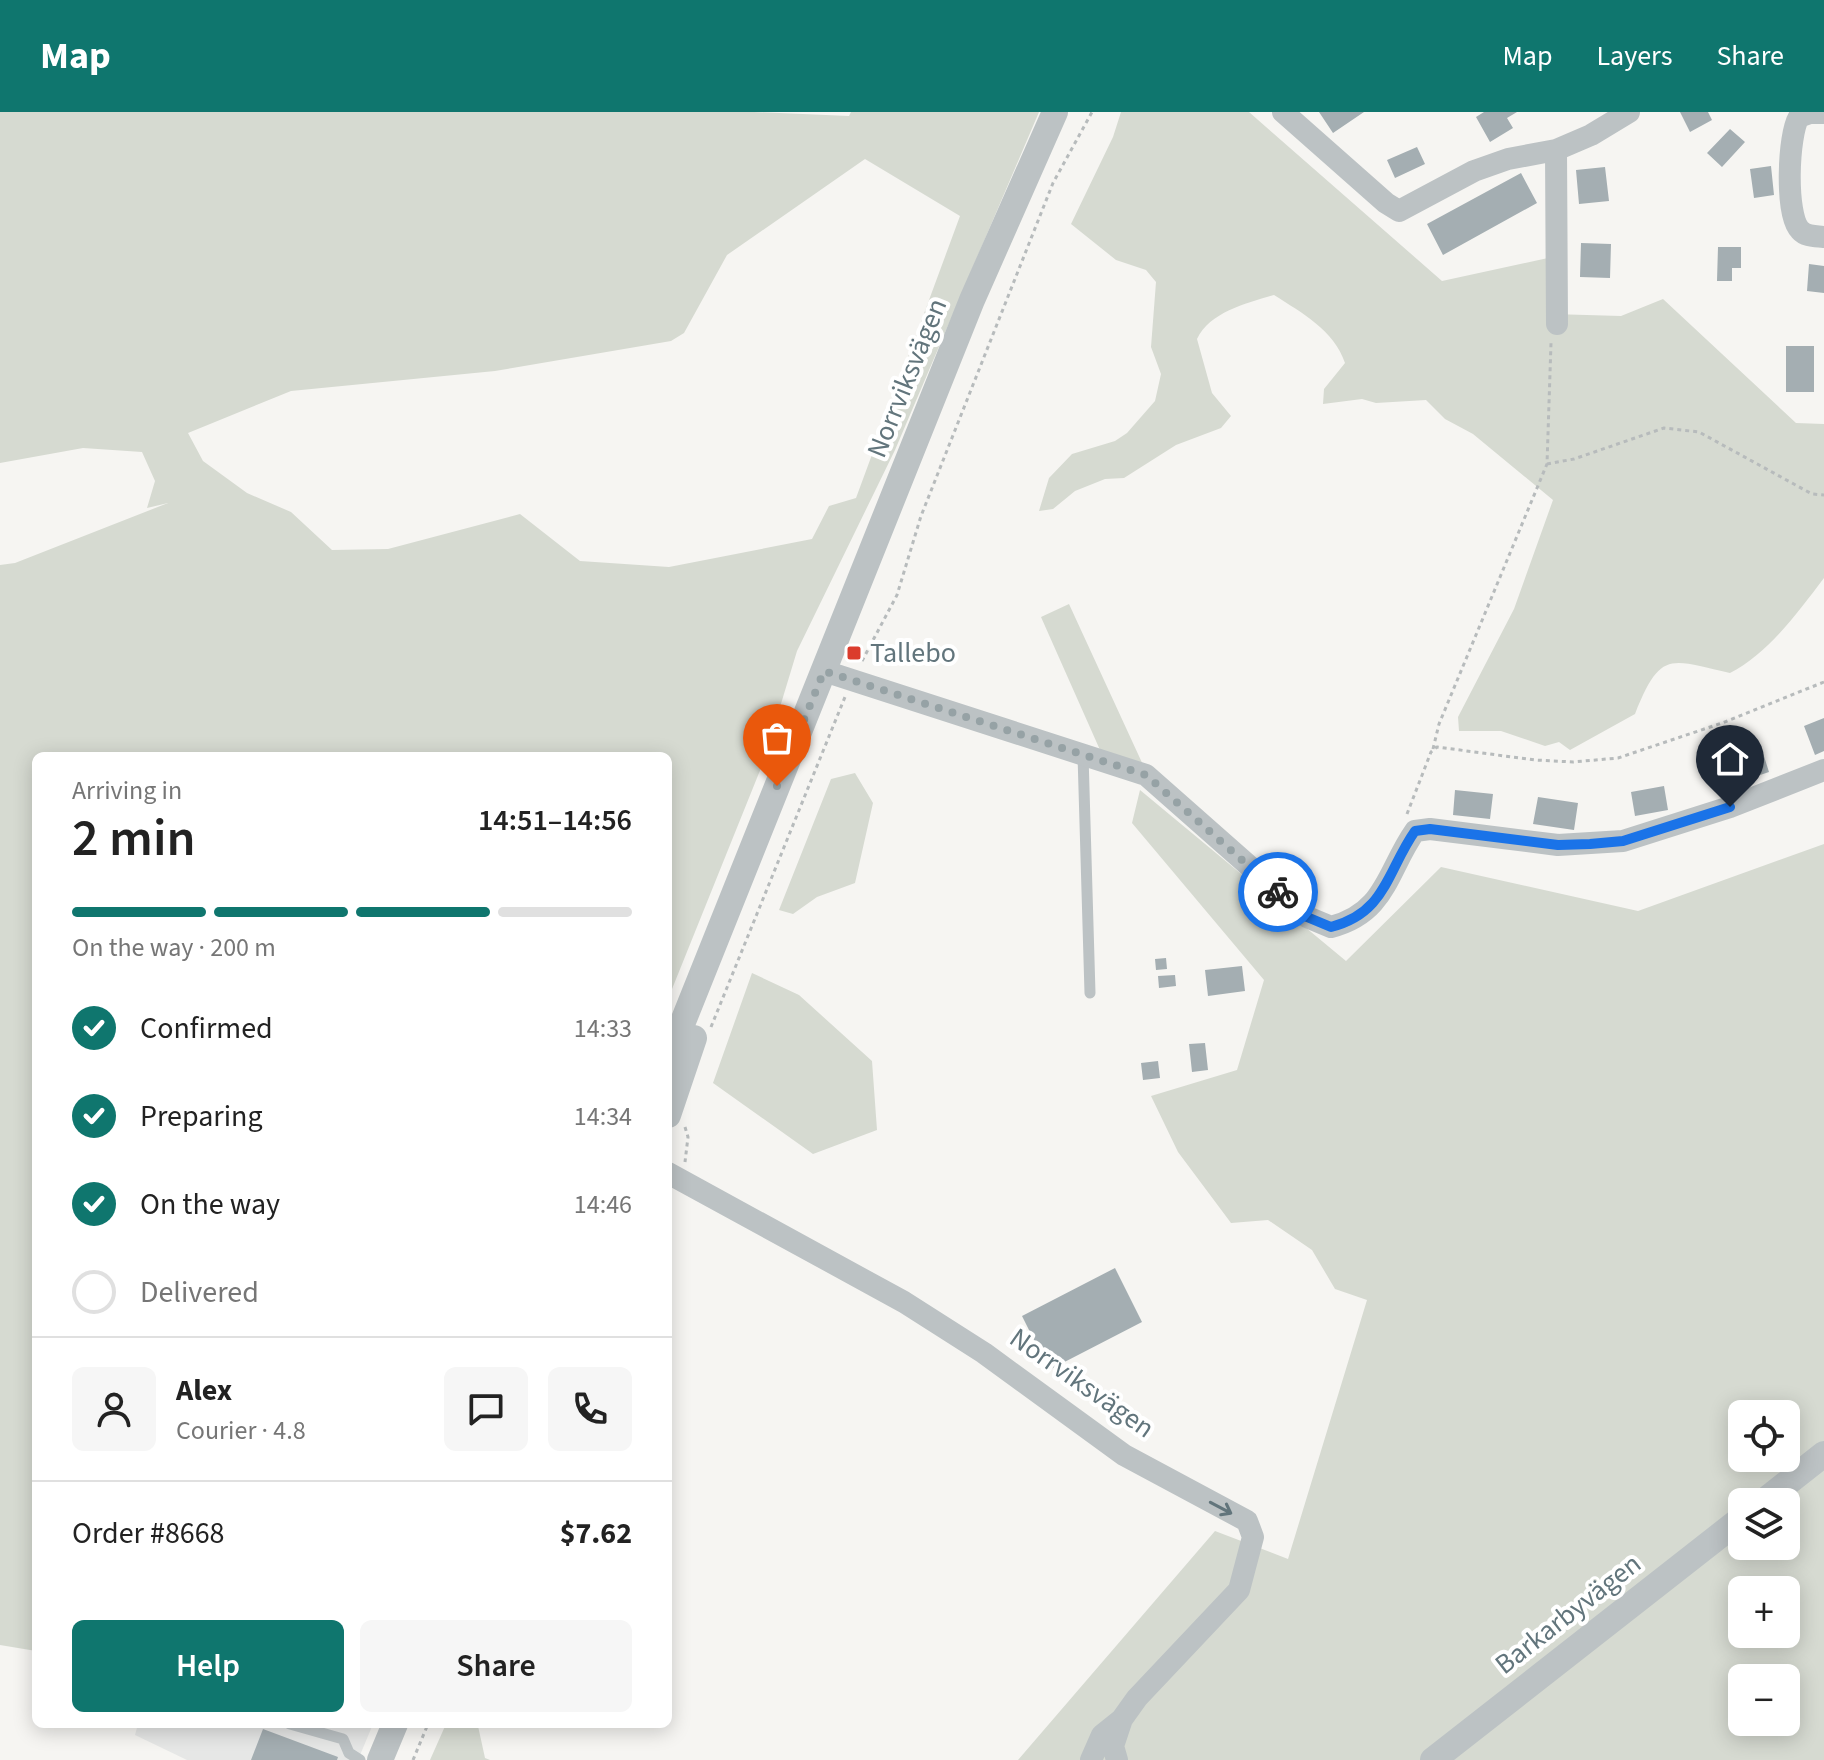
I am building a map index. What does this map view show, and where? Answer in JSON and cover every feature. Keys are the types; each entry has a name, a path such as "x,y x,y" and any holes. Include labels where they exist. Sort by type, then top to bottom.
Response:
{"street":[{"name":"Norrviksvägen","path":"672,1047 972,300 1055,112"},
{"path":"1283,112 1399,211 1474,171 1508,159 1556,150 1591,135 1629,112"},
{"path":"1824,113 1799,117 1793,127 1790,172 1792,214 1799,230 1809,236 1824,237"},
{"path":"1556,150 1557,324"},
{"path":"824,671 1146,775 1307,917 1331,927 1360,917 1372,905 1415,831 1430,829 1558,845 1623,841 1730,807 1824,770"},
{"name":"Norrviksvägen","path":"676,1120 754,843"},
{"name":"Norrviksvägen","path":"674,1176 904,1302 984,1353 1124,1455 1247,1521 1253,1537 1239,1590 1137,1698 1122,1719 1102,1735 1091,1760"},
{"path":"1781,1488 1824,1454"},
{"name":"Barkarbyvägen","path":"1433,1760 1728,1529"},
{"name":"Norrviksvägen","path":"1117,1760 1113,1746 1122,1719"},
{"path":"380,1760 393,1728"}],"lane":[{"path":"1083,755 1090,993"},
{"path":"304,1728 343,1739 349,1753 360,1760"}],"path":[{"path":"708,1038 851,680 897,595 921,516 1053,183 1092,112"},
{"path":"1403,825 1433,750 1439,724 1547,464 1552,334 1557,324"},
{"path":"1547,464 1574,459 1664,428 1699,432 1812,494 1824,495"},
{"path":"1433,750 1437,747 1573,762 1618,758 1722,723 1824,682"},
{"path":"674,1176 688,1152 688,1137 676,1120"},
{"path":"413,1760 426,1728"}],"shaded area":[{"path":"0,112 754,112 849,116 851,112 1039,112 895,450 797,651 763,763 672,989 672,752 32,752 32,1650 0,1645 0,565 15,563 168,503 147,508 155,481 142,452 83,448 0,463","holes":["865,159 960,216 856,498 829,506 812,539 669,567 580,561 520,514 388,549 332,550 291,512 247,493 203,461 188,433 291,391 495,371 671,341 684,333 727,255"]},
{"path":"1121,112 1249,112 1442,281 1548,258 1552,314 1621,316 1663,299 1796,423 1824,424 1824,578 1782,631 1744,665 1730,673 1694,665 1670,664 1652,678 1635,714 1570,750 1559,742 1545,746 1501,731 1459,731 1458,717 1514,609 1553,500 1473,434 1445,419 1426,400 1376,403 1362,399 1323,404 1324,389 1345,363 1340,351 1316,323 1274,295 1220,315 1197,339 1212,393 1231,416 1221,428 1176,445 1124,478 1105,479 1075,491 1053,509 1039,511 1049,478 1072,454 1115,441 1127,433 1155,401 1161,374 1151,347 1156,282 1146,270 1116,260 1071,224 1113,137"},
{"path":"1069,604 1144,767 1104,759 1041,617"},
{"path":"855,773 873,803 855,883 817,897 793,914 779,910 831,779"},
{"path":"1140,790 1346,961 1441,867 1638,911 1824,844 1824,1760 1018,1760 1215,1531 1288,1559 1367,1300 1335,1289 1312,1250 1268,1220 1231,1223 1178,1152 1151,1096 1237,1070 1264,980 1132,823"},
{"path":"752,973 799,995 872,1061 877,1130 813,1154 713,1083"},
{"path":"137,1728 371,1728 358,1760 187,1760 135,1735"},
{"path":"444,1728 478,1728 485,1758 490,1760 430,1760"}],"building":[{"path":"1319,112 1364,112 1333,133"},
{"path":"1484,112 1517,112 1507,118 1513,128 1490,142 1476,117"},
{"path":"1680,112 1708,112 1712,120 1690,132"},
{"path":"1730,129 1745,142 1722,167 1707,153"},
{"path":"1417,147 1425,164 1395,178 1387,160"},
{"path":"1771,166 1774,195 1754,198 1750,169"},
{"path":"1605,167 1609,201 1579,204 1576,170"},
{"path":"1521,173 1537,203 1443,255 1427,224"},
{"path":"1581,243 1611,244 1610,278 1580,277"},
{"path":"1718,247 1741,247 1741,268 1732,268 1732,281 1717,281"},
{"path":"1809,264 1824,266 1824,293 1807,291"},
{"path":"1786,346 1814,346 1814,392 1786,392"},
{"path":"1824,718 1824,751 1815,755 1804,726"},
{"path":"1762,750 1769,772 1722,788 1715,765"},
{"path":"1664,786 1668,810 1635,816 1631,792"},
{"path":"1455,790 1493,794 1490,819 1453,815"},
{"path":"1538,797 1578,803 1574,830 1533,824"},
{"path":"1166,958 1167,969 1156,970 1155,959"},
{"path":"1242,966 1245,991 1208,996 1205,970"},
{"path":"1175,975 1176,986 1159,988 1158,976"},
{"path":"1205,1043 1208,1070 1192,1072 1189,1044"},
{"path":"1158,1061 1160,1078 1143,1080 1141,1063"},
{"path":"1115,1268 1142,1322 1049,1370 1022,1316"},
{"path":"263,1729 338,1757 337,1760 251,1760"}],"way so far":[{"path":"777,786 824,671 1146,775 1278,892"}],"place":[{"name":"Tallebo","path":"854,653"}],"route":[{"path":"1278,892 1307,917 1331,927 1360,917 1372,905 1383,891 1415,831 1430,829 1558,845 1590,844 1623,841 1730,807"}]}
